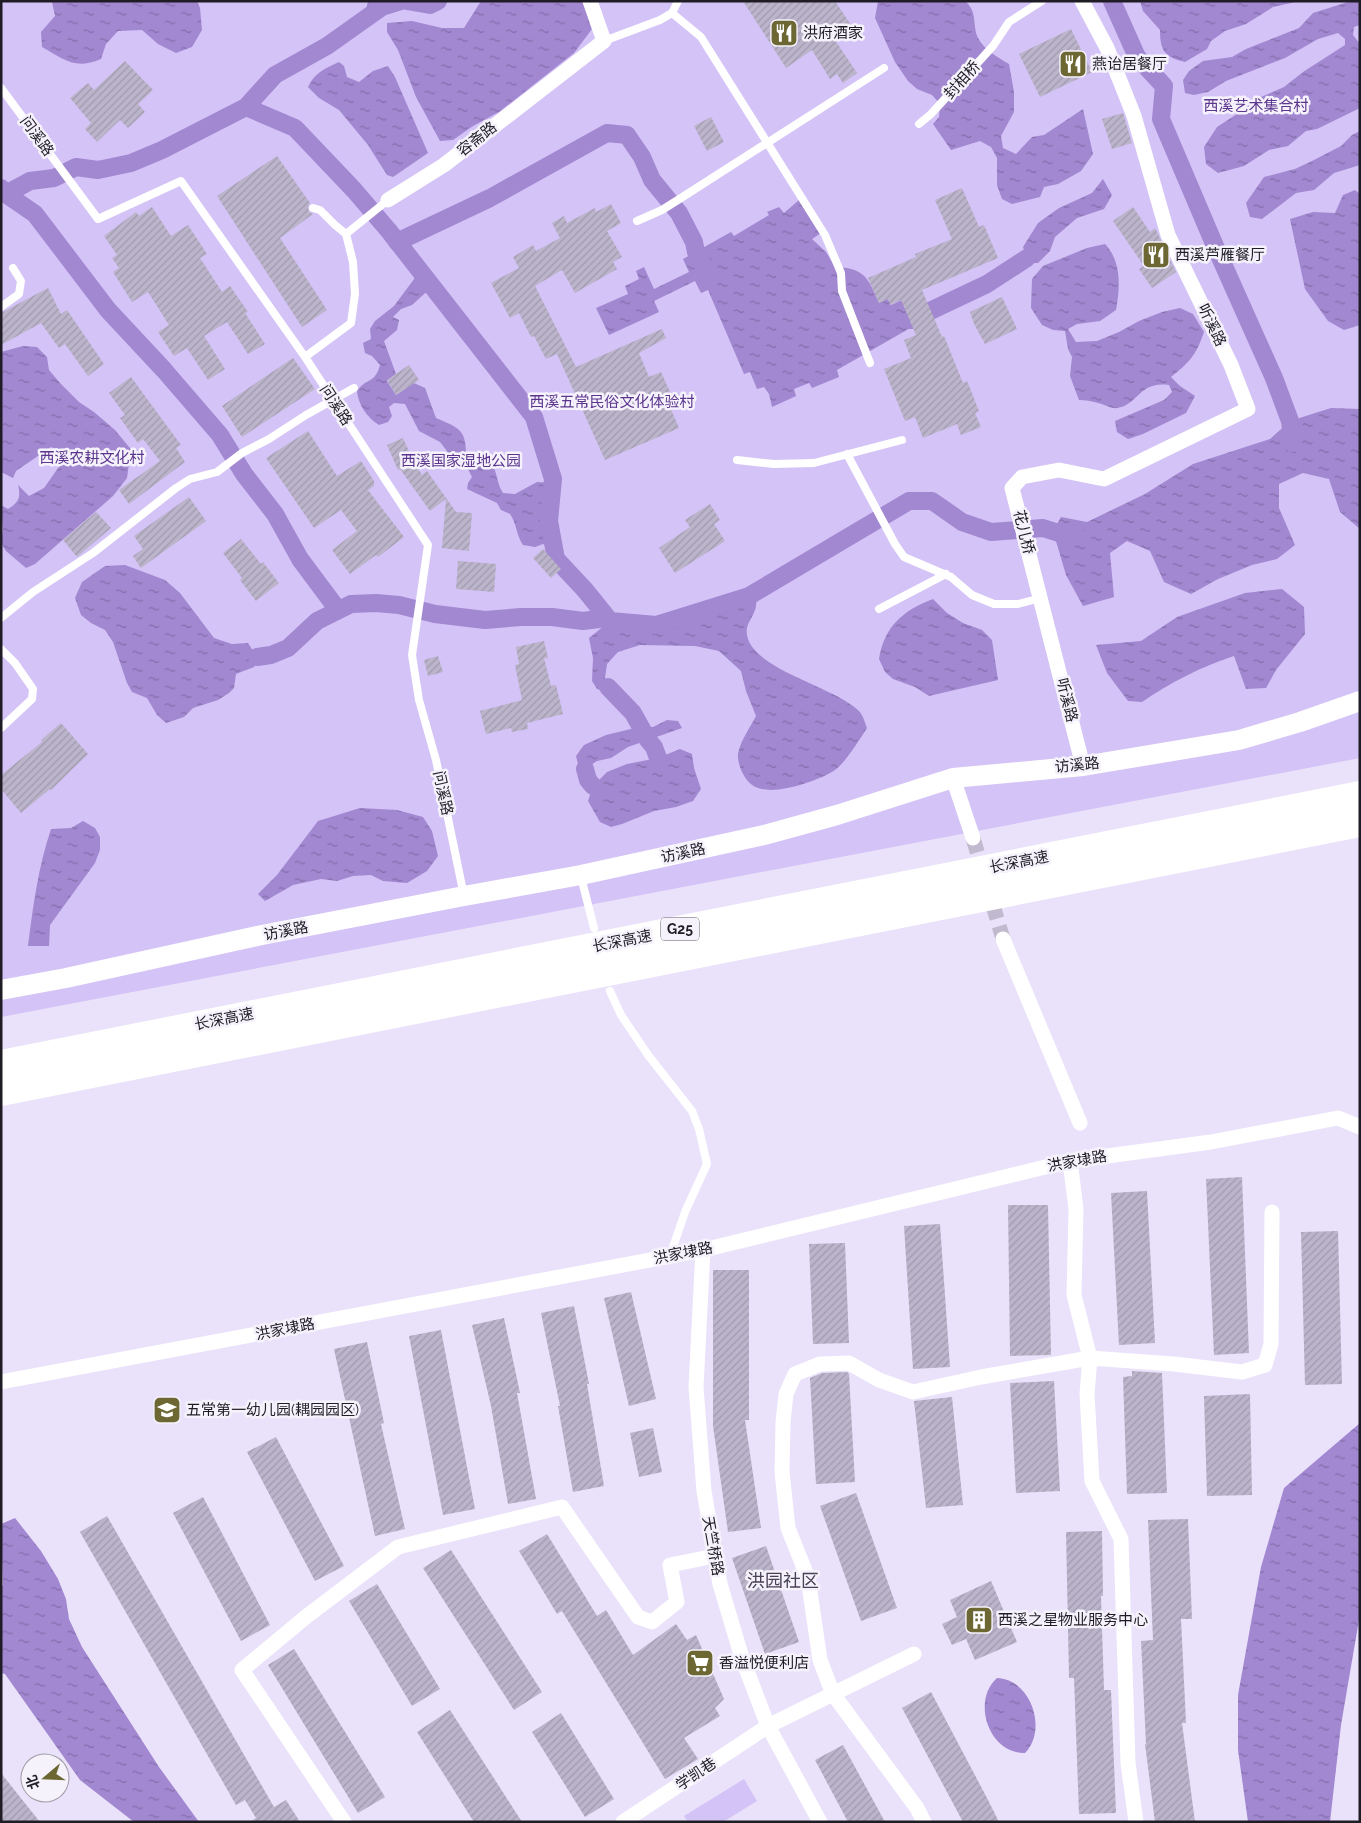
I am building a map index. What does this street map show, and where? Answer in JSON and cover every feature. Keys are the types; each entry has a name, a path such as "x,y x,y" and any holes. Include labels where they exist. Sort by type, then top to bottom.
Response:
{"highway":[{"name":"长深高速","path":"1,1064 1360,795"},
{"name":"长深高速","path":"1,1092 1360,823"}],"street":[{"path":"590,1 604,41"},
{"name":"听溪路","path":"1012,488 1022,478 1059,470 1104,479 1248,409 1231,365 1168,235 1134,116 1107,48 1082,1"},
{"name":"容斋路","path":"388,200 444,165 604,41"},
{"name":"花儿桥","path":"1012,488 1035,577"},
{"name":"听溪路","path":"1035,577 1083,766"},
{"name":"访溪路","path":"1,990 66,978 262,935 581,875 764,835 837,815 953,778 1083,766 1239,740 1300,722 1360,701"},
{"path":"953,778 973,838"},
{"path":"1003,939 1080,1123"},
{"name":"洪家埭路","path":"1,1382 703,1250 1070,1161 1211,1142 1338,1118 1360,1127"},
{"path":"1070,1161 1076,1209 1074,1295 1090,1358 1087,1394 1092,1481 1121,1539 1128,1763 1136,1822"},
{"path":"924,1822 917,1808 833,1694 820,1660 808,1578 788,1528 782,1472 783,1422 786,1394 795,1374 820,1364 849,1363 879,1380 913,1392 981,1377 1090,1358 1174,1364 1242,1372 1264,1365 1270,1344 1272,1212"},
{"name":"天竺桥路","path":"703,1250 696,1387 704,1491 720,1584 742,1658 768,1726 820,1822"},
{"path":"344,1822 242,1670 307,1616 398,1547 562,1507 638,1617 652,1622 677,1602 670,1565 715,1556"},
{"name":"学凯巷","path":"624,1822 768,1726 914,1654"}],"lane":[{"path":"604,41 660,20 672,13 678,1"},
{"name":"封相桥","path":"919,124 931,114 993,46 1008,22 1042,1"},
{"path":"672,13 701,37 825,236 841,273 842,291 870,363"},
{"path":"637,221 662,210 682,198 884,68"},
{"name":"问溪路","path":"1,88 98,219 181,181 305,357 428,545 412,655 419,700 436,760 464,896"},
{"name":"容斋路","path":"346,234 388,200"},
{"path":"305,357 351,323 355,294 354,270 346,234 334,225 320,210 313,208"},
{"path":"1,307 19,294 21,281 13,268"},
{"path":"2,616 33,592 93,553 176,488 190,479 217,472 242,453 354,388"},
{"path":"737,460 774,464 814,463 902,440"},
{"path":"848,454 895,544 904,557 952,577 972,595 994,604 1018,604 1041,598"},
{"path":"879,609 946,574"},
{"path":"1,649 15,663 33,689 32,699 1,728"},
{"path":"581,875 594,928"},
{"path":"610,991 620,1015 648,1055 692,1111 699,1129 707,1164 684,1212 670,1256"}],"green space":[{"name":"西溪国家湿地公园","path":"1,1 1360,1 1360,758 1,1017"},
{"path":"744,1779 757,1801 723,1822 688,1822 684,1816"}],"water":[{"path":"45,1 197,1 200,8 202,30 192,47 176,53 158,44 142,30 118,31 106,44 101,59 84,64 70,62 42,47 41,32 55,16 52,2"},
{"path":"368,1 401,1 381,7 364,20"},
{"path":"481,1 583,1 592,29 574,53 499,112 473,126 453,140 440,141 416,97 398,50 387,32 387,23 412,21 442,28 464,28"},
{"path":"878,1 965,1 972,10 978,38 992,53 1009,64 1014,92 1014,112 1001,136 1003,148 1016,154 1032,137 1044,135 1083,109 1093,154 1081,171 1058,184 1044,187 1040,197 1012,204 1002,199 997,185 997,158 991,147 980,141 951,150 933,124 939,117 940,104 932,95 917,89 908,81 895,62 875,18"},
{"path":"1140,1 1300,1 1273,7 1246,24 1225,31 1211,41 1207,49 1185,62 1172,58 1162,48 1160,30 1143,11"},
{"path":"1351,1 1360,1 1360,25 1354,27 1353,35 1360,44 1360,108 1317,129 1306,131 1288,146 1269,150 1244,166 1218,173 1206,164 1204,147 1217,127 1252,101 1284,87 1303,72 1345,45 1345,39 1338,33 1318,39 1285,58 1226,81 1208,92 1194,95 1185,93 1183,80 1189,71 1203,61 1232,57 1246,49 1299,28 1313,13"},
{"path":"339,62 344,66 347,77 359,82 373,71 388,66 395,77 428,153 393,177 387,175 368,145 339,110 319,98 308,87 317,75"},
{"path":"1360,131 1360,165 1334,173 1314,190 1296,193 1262,219 1250,217 1246,203 1264,177 1295,169 1312,161 1341,146 1352,135"},
{"path":"1103,179 1112,195 1104,209 1077,218 1055,237 1050,251 1038,263 1028,263 1023,247 1038,223 1059,208 1092,193"},
{"path":"1355,190 1360,194 1360,325 1344,330 1328,321 1305,289 1290,219 1313,212 1335,213 1343,195"},
{"path":"799,200 821,233 812,239 826,252 835,267 853,270 864,276 872,287 879,303 888,299 891,305 904,299 906,312 912,327 837,370 839,377 812,388 809,383 794,389 796,396 772,407 769,394 764,387 757,389 750,372 744,374 708,290 701,293 695,281 654,301 659,312 609,335 596,308 628,294 625,286 639,279 636,271 644,267 654,289 689,272 683,259 731,232 734,236 769,215 767,212 779,207 784,213"},
{"path":"1105,244 1111,251 1117,267 1119,284 1116,310 1100,321 1077,324 1068,329 1076,342 1097,341 1139,321 1162,312 1180,308 1193,314 1204,332 1192,358 1171,377 1195,396 1186,413 1143,434 1128,439 1117,432 1115,421 1164,400 1172,392 1169,385 1151,386 1130,403 1117,408 1079,400 1070,376 1072,357 1068,349 1065,331 1053,330 1042,325 1031,308 1032,279 1043,266 1087,248"},
{"path":"420,271 433,286 412,305 401,309 393,317 399,320 397,330 384,341 396,374 387,381 396,395 414,383 425,388 436,418 454,426 462,433 466,445 466,453 473,459 490,461 503,493 515,494 537,482 553,483 549,521 555,551 543,544 535,547 523,545 510,514 501,510 497,503 467,489 472,477 466,465 460,459 450,455 440,442 419,431 405,404 394,403 389,407 392,416 388,422 379,425 367,415 361,406 357,391 376,375 380,365 372,356 365,353 363,343 371,339 370,329 375,321 394,306"},
{"path":"23,346 37,347 47,357 49,370 60,383 79,402 115,430 134,453 129,464 127,478 113,496 35,564 26,568 6,551 1,543 3,530 1,505 8,509 15,504 19,496 18,485 29,496 44,488 63,461 60,451 51,447 16,471 13,478 1,472 1,352"},
{"path":"1331,408 1360,409 1360,529 1340,512 1329,479 1303,473 1279,484 1279,508 1295,545 1277,559 1252,565 1218,579 1191,594 1164,582 1150,551 1127,541 1110,553 1114,597 1083,606 1066,575 1053,531 1061,517 1087,522 1145,494 1193,464 1270,439 1290,421"},
{"path":"125,565 165,580 180,593 214,638 232,644 248,643 258,661 254,667 236,674 234,688 229,693 218,700 193,708 184,717 166,723 157,715 147,698 132,692 113,642 105,630 81,615 75,598 82,582 105,566"},
{"path":"1282,589 1304,607 1305,634 1276,670 1266,688 1246,689 1234,656 1186,676 1142,702 1128,701 1107,673 1096,645 1141,641 1177,617 1245,593"},
{"path":"756,591 756,608 747,631 753,647 778,668 847,702 859,711 867,728 848,757 835,770 797,786 776,790 766,790 750,784 742,772 738,753 756,716 746,691 741,671 719,651 695,646 640,645 618,652 607,664 605,678 608,687 603,691 597,689 592,681 593,658 589,638 610,621 656,625"},
{"path":"933,599 947,613 963,623 982,630 992,640 998,680 929,696 915,687 893,679 885,672 879,659 885,638 890,629 904,614 922,603"},
{"path":"667,720 678,721 682,728 628,747 611,758 597,761 580,772 576,756 584,745 606,735 635,728 653,727"},
{"path":"680,749 692,754 694,768 701,789 693,801 676,807 654,811 611,827 600,822 588,801 593,786 607,772 627,764 658,758"},
{"path":"360,808 397,810 423,817 432,831 438,856 427,871 407,883 383,881 371,875 353,876 337,881 321,879 293,885 265,901 258,894 277,875 318,821"},
{"path":"83,821 95,828 100,837 100,850 95,863 50,925 49,946 28,946 39,873 51,829 71,828"},
{"path":"1360,1423 1360,1614 1341,1725 1330,1822 1248,1822 1238,1750 1238,1695 1261,1567 1284,1488"},
{"path":"15,1518 41,1551 58,1579 66,1599 69,1619 82,1647 159,1767 199,1822 134,1822 80,1780 70,1766 70,1753 61,1753 5,1674 1,1673 1,1587 3,1585 1,1524"},
{"path":"997,1678 1009,1681 1019,1687 1027,1696 1032,1707 1035,1719 1035,1732 1032,1743 1025,1753 1012,1751 1002,1745 993,1736 988,1724 985,1700 989,1688"}],"building":[{"name":"洪府酒家","path":"743,1 835,1 851,25 833,37 857,73 843,83 837,74 830,79 812,50 786,68"},
{"path":"1071,29 1092,72 1040,97 1019,54"},
{"path":"125,61 153,90 138,104 145,112 128,128 120,120 97,142 85,129 91,123 70,98 88,83 94,90"},
{"path":"1123,113 1132,143 1112,149 1102,119"},
{"path":"711,117 724,142 707,151 694,126"},
{"path":"277,156 310,203 308,207 309,212 313,214 280,238 327,310 302,327 217,196"},
{"path":"962,188 979,227 984,225 998,258 922,290 942,337 944,336 963,383 967,381 979,411 975,413 981,427 961,435 957,424 923,438 915,417 905,421 884,369 911,358 904,340 916,335 901,300 890,305 888,299 879,303 868,278 916,257 915,254 952,239 935,200"},
{"path":"611,204 621,223 607,231 622,257 613,262 617,269 575,293 562,270 535,286 576,367 662,329 666,338 639,353 649,377 661,372 676,405 670,407 679,428 605,460 557,354 546,359 534,336 531,337 519,313 510,318 491,283 519,268 513,257 533,245 536,251 560,238 552,223 564,216 567,223 595,208 596,212"},
{"path":"152,207 171,236 188,225 207,254 200,258 222,292 230,286 248,312 245,313 265,344 248,354 227,322 204,336 225,369 208,380 187,348 174,356 158,332 169,325 148,292 132,302 113,272 119,268 112,258 117,255 104,236 136,212 139,216"},
{"name":"西溪芦雁餐厅","path":"1133,207 1150,232 1155,228 1176,272 1152,288 1139,269 1144,266 1113,221"},
{"path":"48,288 61,314 67,310 104,364 88,376 65,344 59,348 41,323 1,345 1,313"},
{"path":"1002,297 1017,329 985,344 970,312"},
{"path":"293,358 315,389 242,437 222,406"},
{"path":"409,365 419,380 396,395 387,380"},
{"path":"131,377 181,445 176,448 185,462 129,504 119,490 160,461 143,439 138,443 120,418 125,415 109,393"},
{"path":"308,431 337,476 361,461 374,481 374,486 368,490 404,537 378,557 376,555 350,574 332,550 357,531 341,510 314,528 266,458"},
{"path":"403,438 422,475 427,471 456,512 472,513 469,551 442,548 446,499 430,511 400,469 398,470 387,445"},
{"path":"189,497 206,521 141,568 133,556 143,549 134,536"},
{"path":"710,504 720,520 714,524 725,541 675,573 659,548 690,527 685,520"},
{"path":"96,512 111,528 77,557 63,540"},
{"path":"241,539 261,564 263,562 279,583 256,601 223,553"},
{"path":"543,549 561,569 551,578 533,558"},
{"path":"458,561 496,564 494,592 456,589"},
{"path":"544,641 548,658 544,658 551,686 556,685 563,714 527,723 528,729 512,732 511,728 486,734 480,711 522,700 515,665 519,664 516,647"},
{"path":"438,656 443,672 428,676 424,660"},
{"path":"61,723 88,754 51,790 21,813 1,789 1,775 42,742 41,740"},
{"path":"1242,1177 1249,1353 1214,1355 1206,1179"},
{"path":"1147,1191 1155,1343 1119,1345 1111,1193"},
{"path":"1008,1205 1048,1205 1051,1355 1010,1356"},
{"path":"940,1224 950,1367 913,1369 904,1226"},
{"path":"1338,1231 1342,1384 1305,1385 1301,1232"},
{"path":"845,1243 849,1343 813,1344 809,1244"},
{"path":"713,1270 749,1270 749,1420 745,1420 761,1528 728,1532 713,1426"},
{"path":"631,1292 656,1399 629,1406 604,1298"},
{"path":"574,1306 589,1384 587,1384 604,1486 573,1492 558,1406 560,1406 541,1313"},
{"path":"504,1318 520,1393 517,1393 536,1499 508,1504 491,1406 472,1325"},
{"path":"441,1330 475,1509 443,1515 409,1336"},
{"path":"367,1342 384,1423 381,1424 405,1529 375,1536 334,1349"},
{"path":"1132,1371 1162,1373 1167,1493 1127,1494 1123,1377 1132,1376"},
{"path":"847,1372 849,1374 855,1482 816,1484 810,1378 822,1373"},
{"path":"1054,1381 1060,1491 1016,1493 1010,1383"},
{"path":"1250,1394 1252,1495 1207,1496 1204,1396"},
{"path":"952,1397 963,1505 926,1508 914,1401"},
{"path":"653,1428 662,1472 639,1477 630,1433"},
{"path":"276,1437 344,1566 315,1581 247,1452"},
{"path":"856,1493 897,1608 861,1621 820,1506"},
{"path":"203,1497 270,1625 241,1641 173,1513"},
{"path":"107,1516 274,1807 286,1800 300,1822 250,1822 256,1818 245,1800 236,1805 80,1532"},
{"path":"1188,1519 1192,1619 1181,1619 1186,1723 1182,1723 1195,1822 1155,1822 1145,1744 1141,1641 1153,1640 1148,1520"},
{"path":"1102,1531 1103,1596 1101,1596 1104,1690 1111,1690 1116,1813 1079,1814 1074,1678 1069,1678 1066,1532"},
{"path":"547,1534 597,1616 606,1610 633,1655 676,1624 687,1640 696,1635 724,1699 715,1708 720,1716 684,1738 698,1759 665,1779 562,1611 557,1614 519,1551"},
{"path":"766,1546 799,1642 765,1654 732,1558"},
{"path":"451,1550 542,1692 514,1710 423,1568"},
{"name":"西溪之星物业服务中心","path":"991,1581 1017,1642 975,1660 966,1639 952,1645 942,1624 957,1617 950,1600"},
{"path":"377,1584 440,1689 412,1706 349,1601"},
{"path":"294,1649 385,1797 358,1813 268,1665"},
{"path":"931,1692 999,1822 963,1822 902,1708"},
{"path":"450,1710 522,1822 474,1822 417,1732"},
{"path":"561,1713 614,1799 585,1817 532,1732"},
{"path":"843,1745 885,1822 848,1822 815,1760"},
{"path":"1,1773 20,1797 20,1803 25,1803 40,1822 1,1822"}],"waterway":[{"path":"6,194 30,181 54,178 76,167 98,170 131,163 162,150 246,107 275,75 327,46 382,7 401,1"},
{"path":"407,1 430,5 438,1"},
{"path":"1112,1 1137,57 1164,86 1161,119 1274,378 1290,421 1293,443"},
{"path":"246,107 295,128 354,190 389,231 534,417 553,479 549,521 556,559 585,590 610,621 656,625 749,596 909,501 932,501 962,522 991,532 1043,528 1065,535 1076,534"},
{"path":"397,242 490,198 607,133 627,135 642,157 652,180 679,213 694,242 696,252 707,274"},
{"path":"1,188 6,194 35,214 108,310 164,370 220,435 244,474 275,514 300,559 338,610"},
{"path":"911,320 987,284 1027,258"},
{"path":"257,657 271,655 288,648 317,621 351,604 376,603 399,605 435,614 485,620 552,617 583,621 607,618"},
{"path":"608,687 633,713 654,747 658,758"},
{"path":"585,769 588,780 593,786"}],"tunnel":[{"path":"973,838 1003,939"}],"place":[{"name":"洪府酒家","path":"784,33"},
{"name":"燕诒居餐厅","path":"1073,64"},
{"name":"西溪芦雁餐厅","path":"1156,255"},
{"name":"五常第一幼儿园(耦园园区)","path":"167,1410"},
{"name":"西溪之星物业服务中心","path":"979,1620"},
{"name":"香溢悦便利店","path":"700,1663"}],"district":[{"name":"洪园社区","path":"783,1581"}],"park label":[{"name":"西溪艺术集合村","path":"1256,106"},
{"name":"西溪五常民俗文化体验村","path":"612,402"},
{"name":"西溪农耕文化村","path":"92,458"}]}
